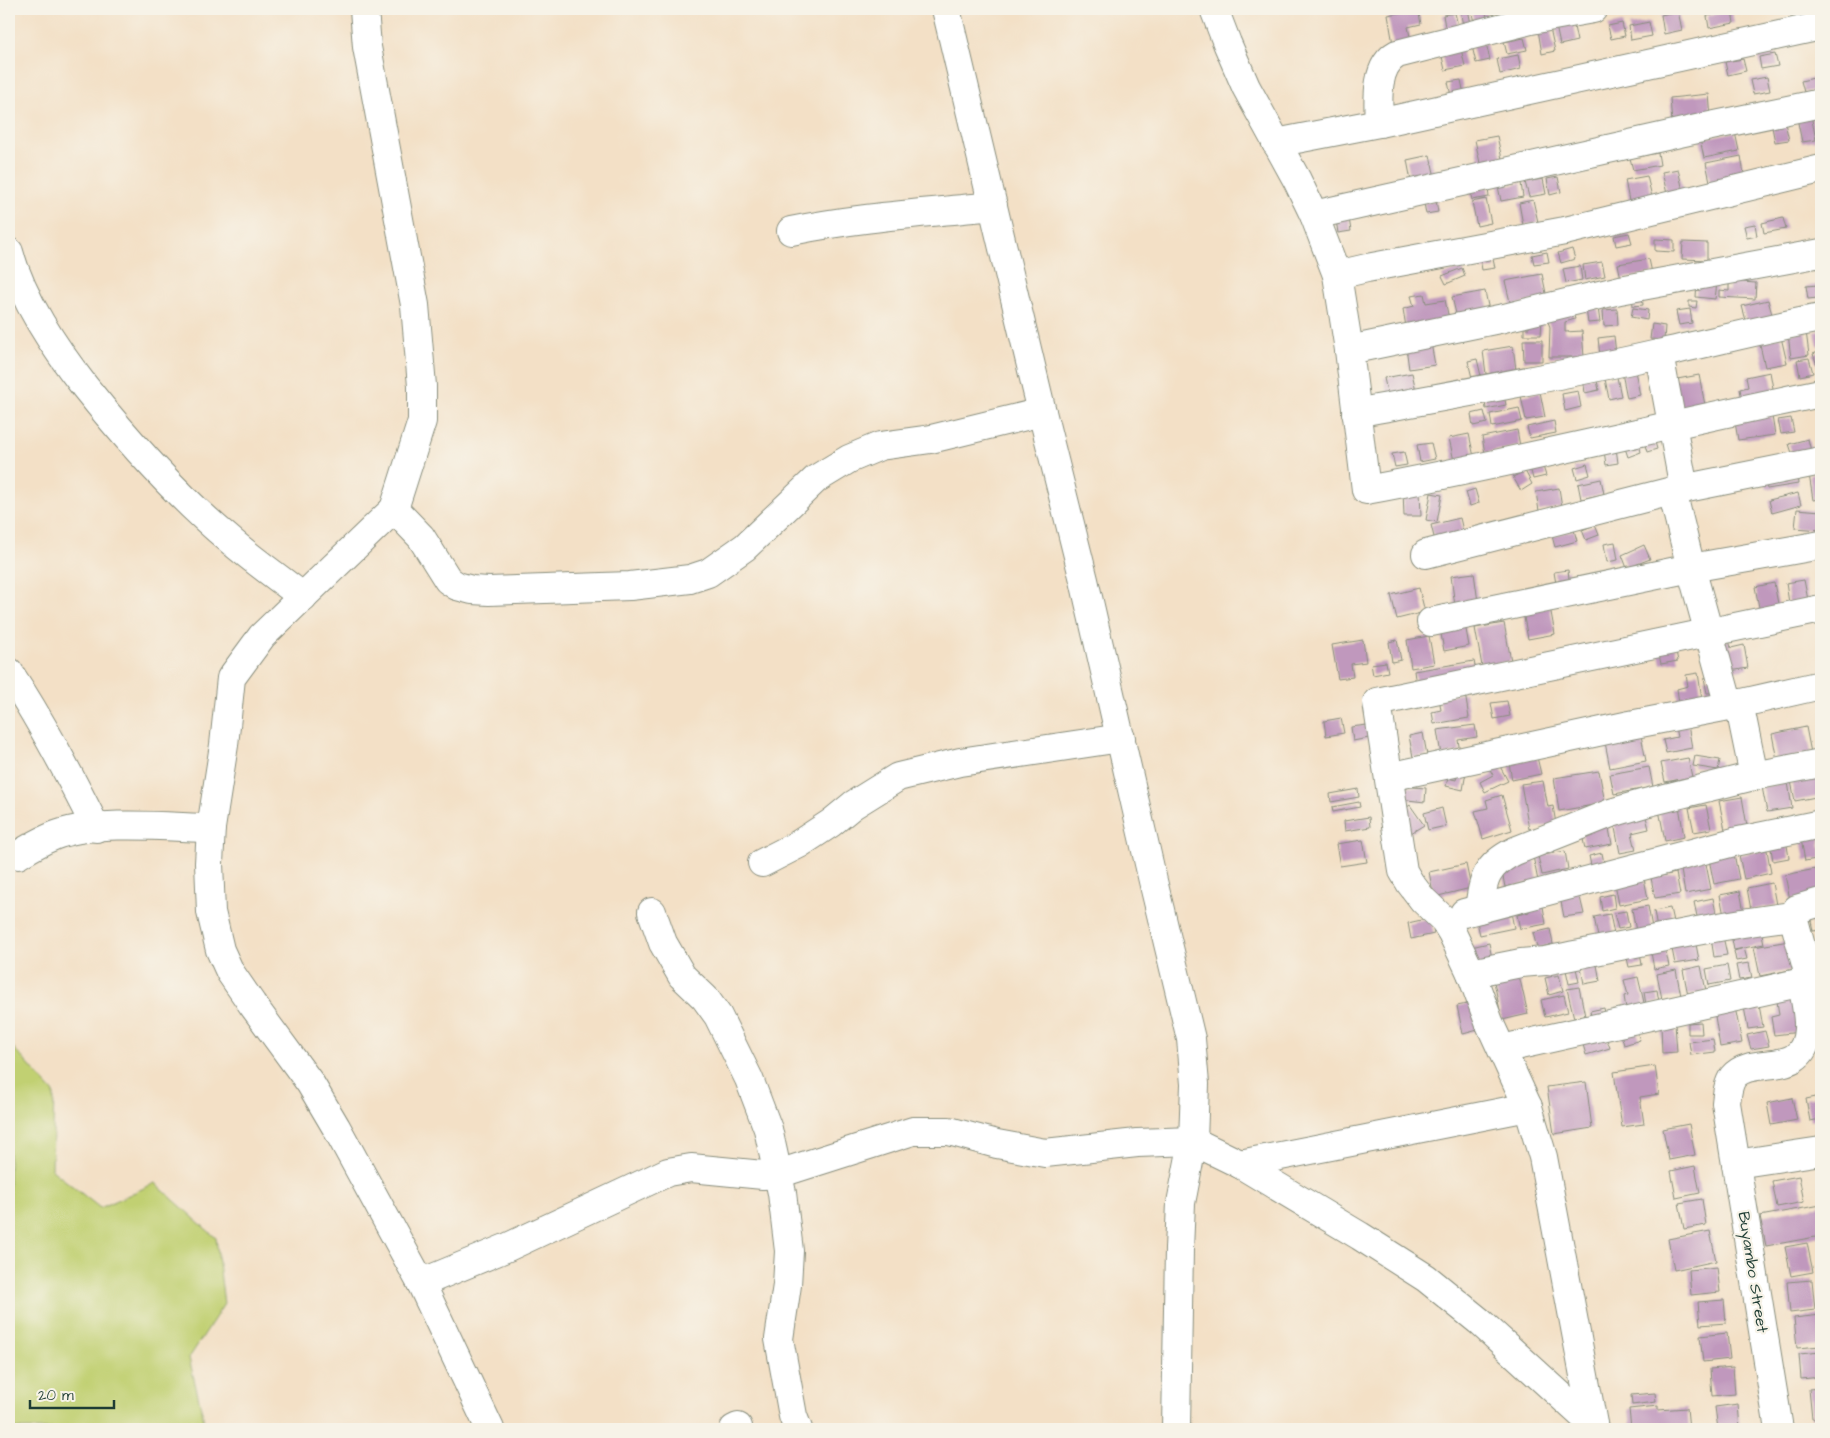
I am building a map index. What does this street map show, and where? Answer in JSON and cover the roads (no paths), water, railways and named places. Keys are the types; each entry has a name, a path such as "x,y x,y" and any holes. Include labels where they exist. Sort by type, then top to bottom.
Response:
{"street":[{"path":"364,9 367,47 415,305 422,386 422,421 394,509 262,636 231,678 224,746 211,828 209,863 211,912 220,950 230,972 310,1083 421,1284 490,1429"},
{"path":"946,9 1084,580 1191,1039 1195,1084 1193,1141 1181,1212 1176,1429"},
{"path":"1214,9 1246,87 1314,215 1337,275 1366,490 1821,393"},
{"path":"1379,122 1378,101 1382,72 1388,58 1397,54 1531,20 1593,9"},
{"path":"1276,144 1821,26"},
{"path":"1314,215 1697,128 1821,103"},
{"path":"1337,275 1565,231 1821,169"},
{"path":"791,230 852,220 994,206"},
{"path":"9,252 12,263 32,306 63,358 116,426 164,478 231,541 303,597"},
{"path":"1348,350 1504,318 1620,290 1821,253"},
{"path":"1356,413 1560,375 1771,327 1821,318"},
{"path":"1659,354 1671,424 1678,490 1691,568 1709,633 1734,705 1754,776"},
{"path":"394,509 421,537 448,580 457,586 472,590 630,586 690,579 708,572 745,546 816,479 849,459 880,446 931,439 1042,412"},
{"path":"1426,554 1678,490 1821,462"},
{"path":"1431,622 1691,568 1821,545"},
{"path":"1593,1427 1543,1156 1528,1107 1452,933 1444,920 1410,883 1403,871 1377,702 1821,609"},
{"path":"9,672 60,755 96,828"},
{"path":"1389,778 1821,685"},
{"path":"762,863 799,844 831,823 853,805 898,777 960,762 1121,738"},
{"path":"1479,909 1486,876 1492,867 1503,857 1611,813 1754,776 1821,763"},
{"path":"1444,920 1479,909 1734,842 1821,824"},
{"path":"18,855 39,842 59,834 83,828 132,826 211,828"},
{"path":"1502,1049 1602,1028 1701,1003 1811,980 1793,916 1797,909 1821,902"},
{"path":"652,912 663,943 673,962 682,976 705,998 718,1016 749,1079 768,1129 782,1192 789,1251 787,1285 779,1339 793,1416 798,1429"},
{"path":"1471,973 1521,963 1545,961 1686,932 1793,916"},
{"name":"Buyambo Street","path":"1779,1429 1726,1103 1728,1088 1734,1076 1743,1070 1753,1067 1792,1060 1801,1051 1808,1029 1811,980"},
{"path":"1240,1164 1528,1107"},
{"path":"421,1284 668,1172 691,1168 763,1175 778,1174 914,1131 929,1130 949,1131 997,1144 1045,1153 1137,1143 1193,1141 1240,1164 1426,1278 1479,1321 1593,1427"},
{"path":"1736,1164 1821,1150"}]}
